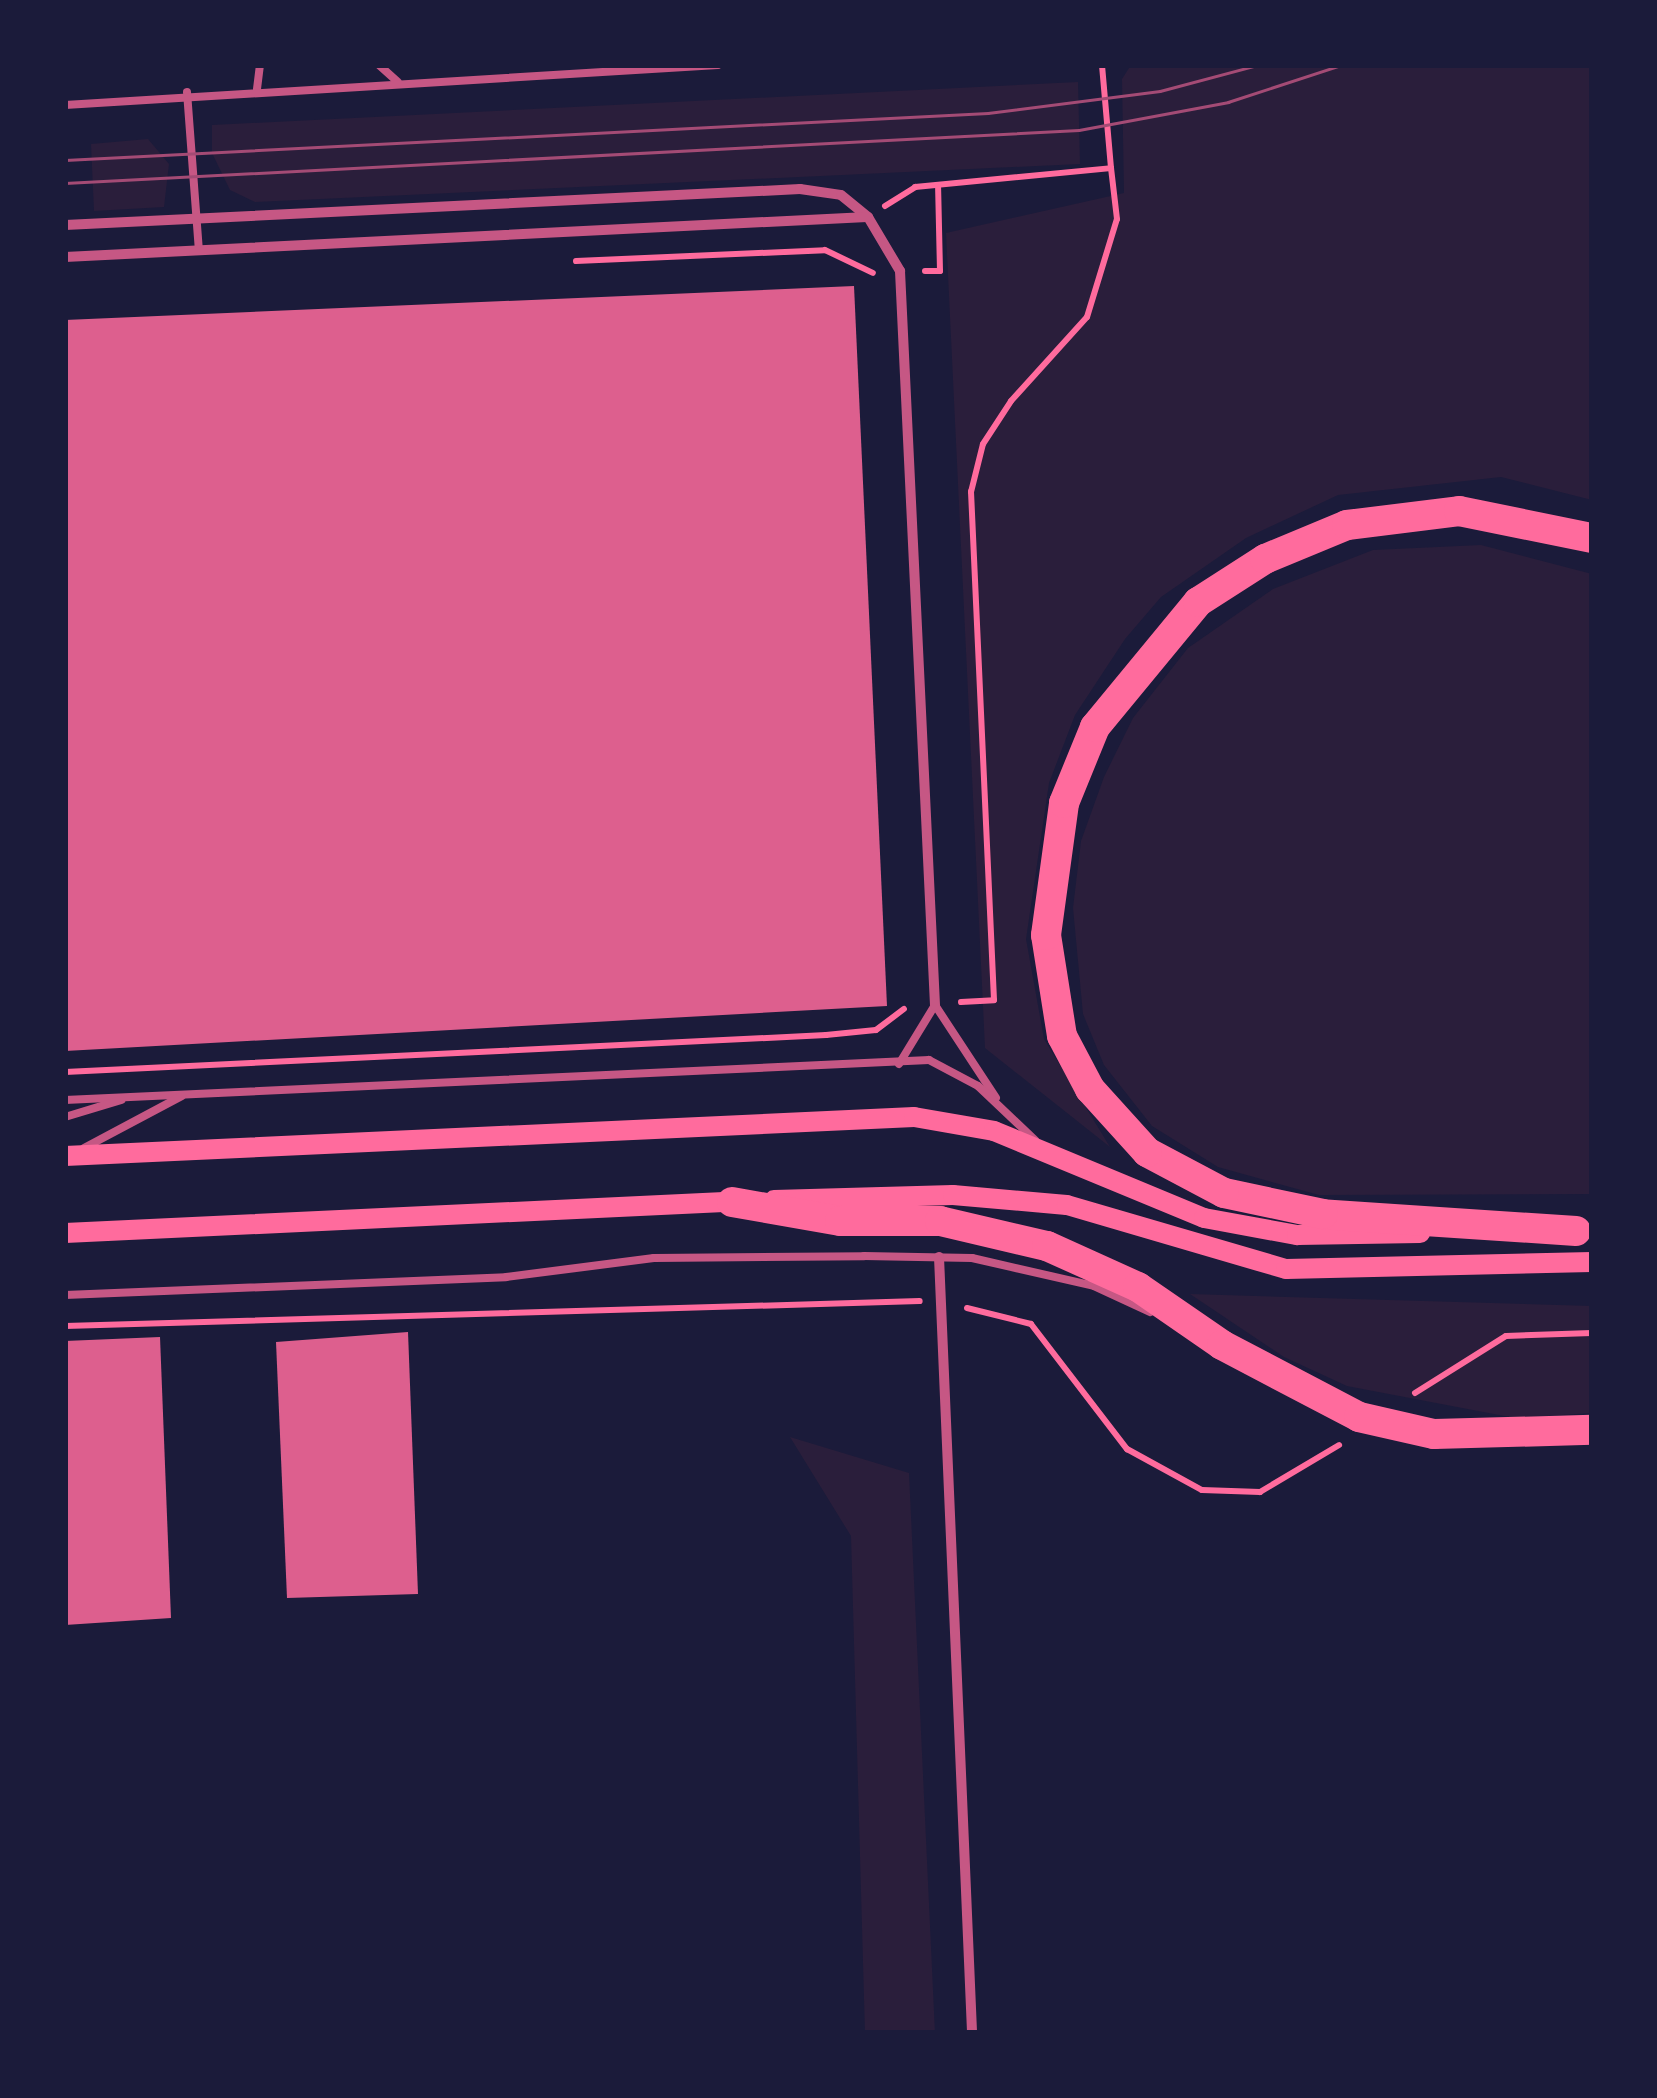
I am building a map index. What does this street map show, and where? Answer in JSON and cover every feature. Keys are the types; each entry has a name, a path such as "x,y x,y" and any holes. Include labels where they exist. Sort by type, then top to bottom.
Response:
{"highway":[{"path":"1584,1231 1323,1214 1224,1192 1148,1152 1090,1089 1062,1036 1046,935 1064,803 1095,727 1198,602 1265,559 1347,526 1459,511 1592,538"},
{"path":"732,1202 840,1221 940,1221 1046,1246 1138,1287 1222,1345 1378,1422 1434,1434 1592,1430"}],"main road":[{"path":"67,1156 914,1116 994,1132 1065,1165 1204,1218 1297,1235 1584,1231"},
{"path":"65,1233 953,1195 1067,1205 1286,1269 1592,1262"}],"street":[{"path":"65,225 800,189 841,195 868,217 900,271 936,1005"},
{"path":"65,257 868,217"},
{"path":"938,1257 972,2033"}],"lane":[{"path":"258,89 260,65"},
{"path":"379,65 398,82"},
{"path":"65,105 187,92 718,65"},
{"path":"187,92 199,250"},
{"path":"900,1064 936,1005 1022,1128"},
{"path":"65,1100 900,1064 951,1068 1065,1165"},
{"path":"67,1156 186,1094"},
{"path":"65,1116 130,1097"},
{"path":"65,1245 116,1230"},
{"path":"65,1295 506,1277 654,1258 938,1257 1094,1286 1222,1345"}],"path":[{"path":"978,1000 994,1000 972,492 983,444 1011,401 1087,317 1117,219 1099,65 1087,65"},
{"path":"868,217 916,187 1111,168"},
{"path":"938,186 940,271"},
{"path":"65,1072 826,1036 876,1030 896,1010"},
{"path":"65,1326 845,1298 1010,1312 1031,1324 1094,1415 1168,1477 1227,1494 1286,1480"},
{"path":"1478,1350 1526,1332 1592,1333"}],"shaded area":[{"path":"1131,65 1592,65 1592,500 1501,477 1338,495 1246,538 1161,597 1125,639 1075,715 1049,783 1026,939 1044,1039 1110,1147 985,1048 946,233 1124,193 1122,79"},
{"path":"1078,82 1080,164 255,202 230,190 212,153 212,125"},
{"path":"148,139 169,164 164,207 94,211 91,144"},
{"path":"1481,545 1592,574 1592,1194 1319,1195 1218,1167 1152,1126 1104,1065 1083,1014 1073,908 1081,841 1104,777 1133,718 1188,648 1273,589 1373,550"},
{"path":"1190,1294 1592,1306 1592,1413 1515,1418 1347,1386 1284,1357"},
{"path":"790,1437 909,1473 935,2033 865,2033 851,1536"}],"building":[{"path":"854,286 887,1006 65,1051 65,320"},
{"path":"408,1332 418,1594 287,1598 276,1342"},
{"path":"160,1337 171,1618 65,1625 65,1341"}],"tram line":[{"path":"65,160 988,113 1160,91 1258,65"},
{"path":"65,183 1079,130 1228,102 1341,65"}]}
